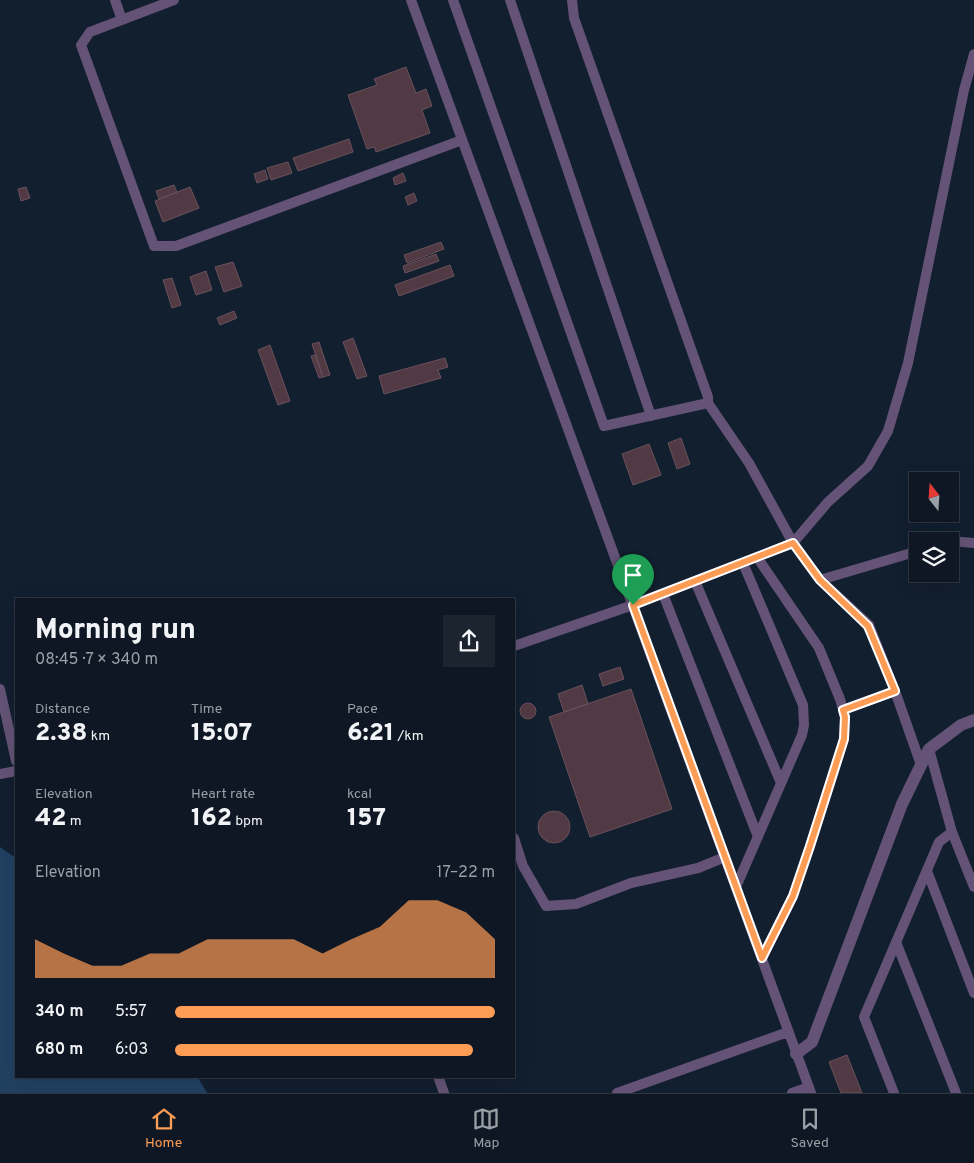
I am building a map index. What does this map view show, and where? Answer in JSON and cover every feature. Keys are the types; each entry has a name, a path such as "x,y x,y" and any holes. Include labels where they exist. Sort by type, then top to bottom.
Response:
{"street":[{"path":"796,1054 812,1042 902,804 929,749 961,725 974,720"}],"lane":[{"path":"115,0 122,20"},
{"path":"174,0 90,32 81,44 154,246 176,246 462,140"},
{"path":"411,0 810,1090 792,1093"},
{"path":"453,0 604,426 708,403"},
{"path":"510,0 651,416"},
{"path":"572,0 574,18 708,398 708,403 749,463 793,543 820,580 868,626 895,691 921,765"},
{"path":"515,646 663,594 793,543 828,502 868,466 888,431 908,363 964,90 974,54"},
{"path":"959,542 974,543"},
{"path":"820,580 909,554"},
{"path":"758,557 819,648 840,699 845,717 844,739 793,896 762,958"},
{"path":"736,887 802,735 804,725 802,705 743,563"},
{"path":"695,581 781,783"},
{"path":"663,594 758,836"},
{"path":"0,689 15,756"},
{"path":"843,710 895,691"},
{"path":"929,749 952,832 974,887"},
{"path":"0,774 15,771"},
{"path":"894,1093 864,1017 939,842 952,832"},
{"path":"515,841 524,866 546,906 576,904 632,884 698,868 725,857"},
{"path":"927,871 974,993"},
{"path":"896,942 956,1093"},
{"path":"617,1093 788,1032"},
{"path":"439,1078 444,1093"}],"water":[{"path":"0,847 15,857 15,1078 198,1078 207,1093 0,1093"}],"building":[{"path":"406,67 416,93 426,89 432,106 422,110 430,133 376,152 374,147 367,149 348,95 377,85 374,79"},
{"path":"349,139 353,152 298,171 293,158"},
{"path":"288,162 292,173 271,180 267,168"},
{"path":"265,170 268,179 257,183 254,174"},
{"path":"403,173 406,181 395,185 393,178"},
{"path":"174,185 177,192 159,199 156,191"},
{"path":"26,187 30,198 21,201 18,189"},
{"path":"190,187 199,208 163,222 155,201"},
{"path":"414,193 417,201 408,205 405,197"},
{"path":"441,242 444,249 407,263 404,255"},
{"path":"436,254 439,261 405,273 403,266"},
{"path":"233,262 242,286 224,292 215,267"},
{"path":"450,265 454,276 399,296 395,285"},
{"path":"206,271 212,290 196,295 190,277"},
{"path":"172,278 181,305 172,308 163,280"},
{"path":"234,311 237,318 220,325 217,318"},
{"path":"353,338 367,376 357,379 343,342"},
{"path":"319,342 330,375 323,377 312,344"},
{"path":"270,345 290,401 278,405 258,350"},
{"path":"315,355 323,377 319,378 311,356"},
{"path":"445,358 448,367 438,370 441,378 384,394 379,376"},
{"path":"681,438 690,464 677,469 668,443"},
{"path":"649,444 661,475 633,485 622,454"},
{"path":"620,667 624,679 603,686 599,674"},
{"path":"582,685 588,704 564,712 558,694"},
{"path":"631,689 672,809 590,837 549,717"},
{"path":"528,703 536,711 528,719 520,711"},
{"path":"554,811 560,812 565,816 569,821 569,833 565,838 560,842 554,843 548,842 543,838 539,833 538,827 539,821 543,816 548,812"},
{"path":"847,1055 862,1093 841,1093 829,1062"}],"route":[{"path":"793,543 820,580 868,626 894,685 895,691 843,710 845,717 844,739 810,846 793,896 762,958 736,887 633,605 793,543"}]}
